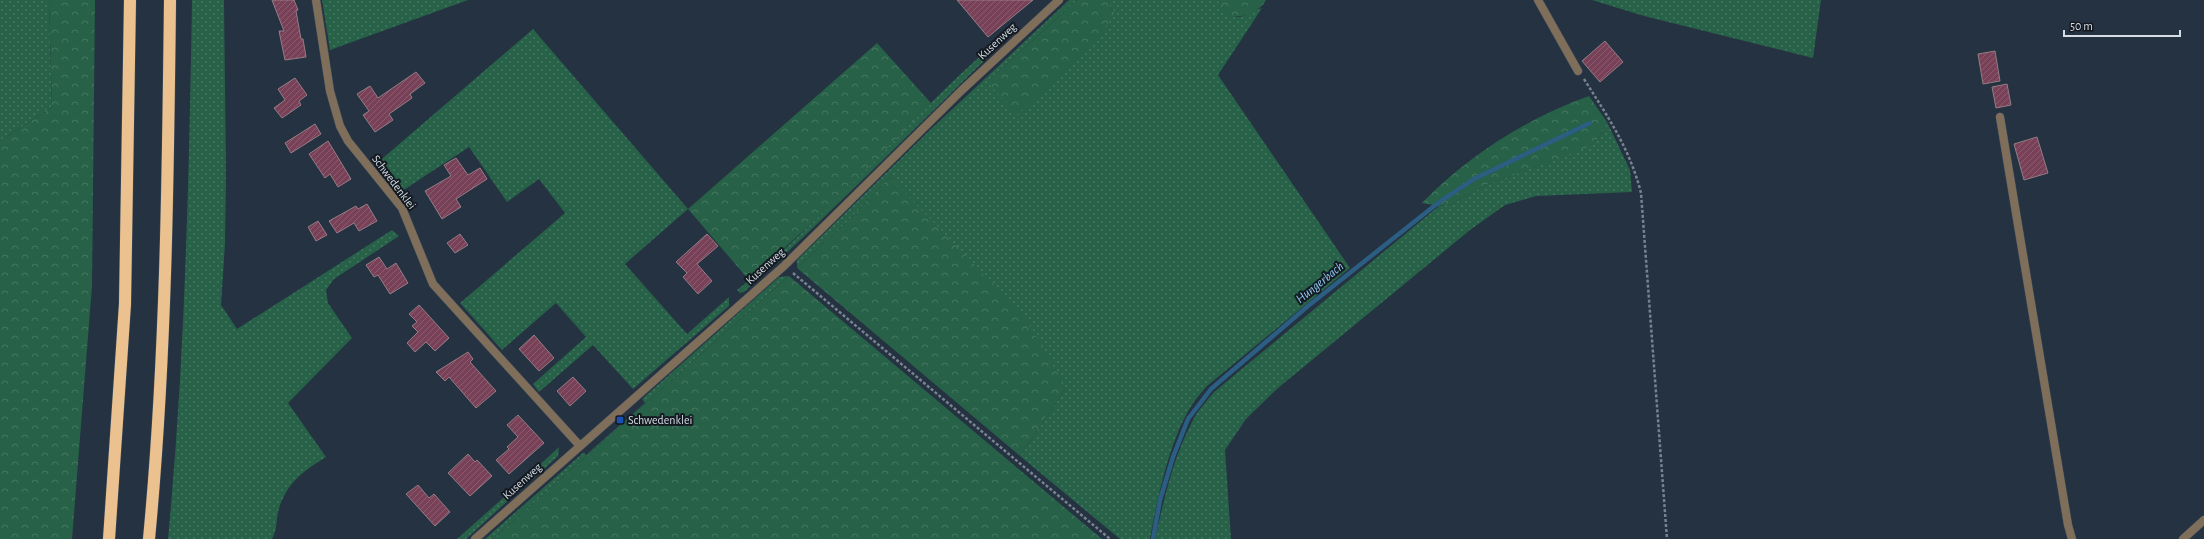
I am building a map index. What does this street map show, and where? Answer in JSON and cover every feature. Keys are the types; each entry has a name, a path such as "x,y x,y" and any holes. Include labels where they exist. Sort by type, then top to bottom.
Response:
{"highway":[{"path":"109,539 125,304 130,0"},
{"path":"148,539 159,413 165,287 170,0"}],"street":[{"name":"Schwedenklei","path":"316,0 330,91 340,126 348,141 402,208 433,284 580,446"},
{"name":"Kusenweg","path":"475,539 784,266 962,90 1059,0"},
{"path":"1538,0 1578,71"},
{"path":"2000,117 2068,525 2072,539"},
{"path":"2183,539 2204,520"}],"path":[{"path":"1578,71 1621,137 1635,169 1641,193 1667,539"},
{"path":"784,266 1110,539"}],"green space":[{"path":"0,0 49,0 52,107 0,141"},
{"path":"49,0 95,0 92,286 72,539 0,539 0,141 52,107"},
{"path":"192,0 224,0 226,173 225,244 221,305 237,329 392,230 399,236 334,279 326,290 328,303 352,338 288,403 326,457 302,473 290,486 281,502 275,532 272,539 168,539 174,472 185,270 188,202"},
{"path":"322,0 468,0 330,50"},
{"path":"1069,0 1077,0 987,82 1115,13 1105,0 1218,0 1230,16 1240,17 1262,8 1218,75 1350,268 1207,386 1195,400 1177,434 1165,470 1150,539 1120,539 1020,456 1066,388 890,177 849,220 797,268 797,260 930,130"},
{"path":"1077,0 1105,0 1115,13 1093,45 1017,115 987,82"},
{"path":"1218,0 1266,0 1263,5 1250,14 1229,16"},
{"path":"1592,0 1821,0 1813,58 1644,16"},
{"path":"533,29 688,209 625,264 687,334 729,297 729,306 633,389 593,345 539,392 533,384 586,337 556,303 502,350 460,303 565,213 539,179 507,202 469,147 399,193 376,164"},
{"path":"877,43 931,103 833,204 749,280 688,209"},
{"path":"988,49 989,56 837,205 744,292 740,293 737,290 802,232 956,78"},
{"path":"1589,96 1607,122 1598,139 1586,148 1486,185 1452,204 1439,206 1422,203 1459,170 1500,140 1543,115"},
{"path":"1607,122 1630,170 1632,192 1536,196 1505,205 1470,230 1278,388 1246,419 1225,450 1231,539 1155,539 1179,450 1194,418 1214,392 1439,206 1452,204 1486,185 1558,158 1598,139"},
{"path":"890,177 1025,317 1066,388 1020,456 797,268 849,220"},
{"path":"789,276 493,539 485,539 584,452 586,455 645,403 642,399 779,277"},
{"path":"789,276 1102,539 493,539"},
{"path":"559,447 558,456 525,486 520,487 518,485"},
{"path":"512,490 512,497 466,539 457,539"}],"building":[{"path":"272,0 294,0 298,10 296,11 306,57 285,60 279,31 284,31"},
{"path":"957,0 1033,0 988,37"},
{"path":"1605,41 1623,62 1600,82 1582,61"},
{"path":"1995,51 2000,81 1983,84 1978,54"},
{"path":"416,72 425,83 410,94 412,98 389,114 393,120 375,132 363,115 369,111 357,94 370,86 378,98"},
{"path":"295,78 307,95 299,101 301,105 282,118 274,108 285,100 278,89"},
{"path":"2007,84 2011,105 1996,108 1992,87"},
{"path":"315,124 321,134 291,153 285,143"},
{"path":"2037,137 2048,173 2024,180 2014,144"},
{"path":"328,141 351,179 338,187 330,174 325,178 309,154"},
{"path":"456,158 468,175 480,168 487,179 456,199 461,207 442,219 425,191 451,176 444,165"},
{"path":"367,204 377,221 359,231 354,223 337,233 329,221 356,206 358,209"},
{"path":"318,221 327,235 316,241 308,227"},
{"path":"460,234 468,245 455,253 447,243"},
{"path":"707,234 718,246 697,264 712,281 698,294 683,277 687,273 676,262"},
{"path":"379,257 387,269 396,263 408,283 390,294 378,275 374,277 366,265"},
{"path":"419,305 449,338 435,351 426,342 415,352 407,343 418,332 412,326 417,322 409,314"},
{"path":"534,335 554,358 539,371 519,349"},
{"path":"468,352 473,359 470,362 496,391 476,408 449,377 445,381 436,372"},
{"path":"573,377 586,391 570,406 557,391"},
{"path":"518,415 544,443 509,474 496,460 509,449 507,447 518,437 507,425"},
{"path":"468,454 475,462 477,460 492,476 470,496 448,473"},
{"path":"418,485 429,498 434,494 450,512 435,526 406,494"}],"waterway":[{"name":"Hungerbach","path":"1153,539 1160,500 1173,457 1188,419 1211,389 1308,306 1438,203 1474,179 1590,123"}],"place":[{"name":"Schwedenklei","path":"620,420"}]}
